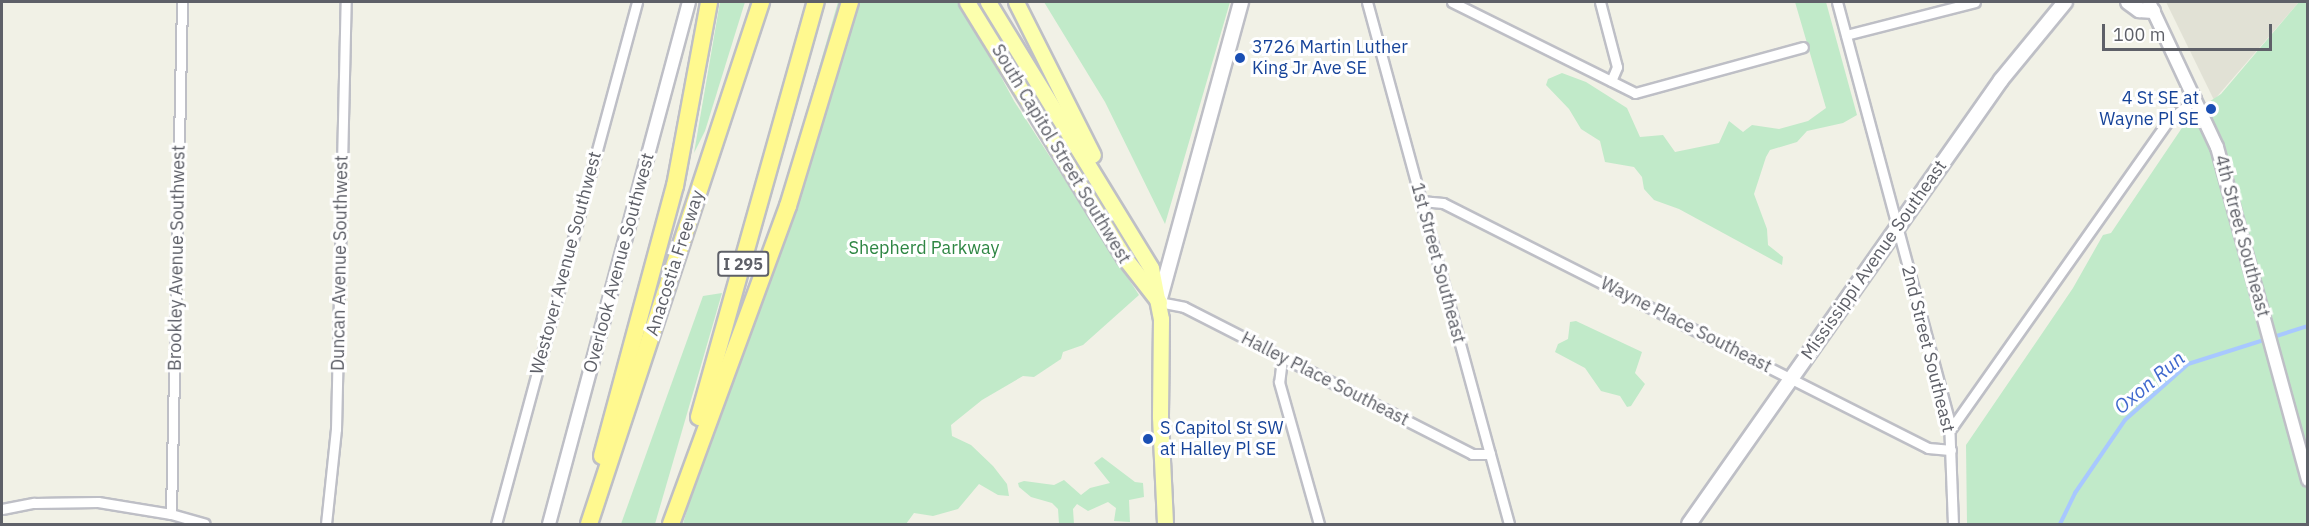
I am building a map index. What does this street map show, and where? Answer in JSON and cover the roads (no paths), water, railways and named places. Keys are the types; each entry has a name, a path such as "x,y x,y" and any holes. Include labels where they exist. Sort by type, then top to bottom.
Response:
{"highway":[{"path":"594,507 604,443 675,186 709,2"},
{"name":"Anacostia Freeway","path":"589,525 761,2"},
{"name":"I 295","path":"669,525 816,2"},
{"path":"669,525 691,478 715,400 788,206 850,2"}],"main road":[{"name":"South Capitol Street Southwest","path":"967,2 1134,273 1159,302"},
{"path":"988,2 1149,261 1159,302 1165,525"},
{"path":"1017,2 1092,152 1111,199"},
{"path":"1159,302 1241,2"},
{"name":"Mississippi Avenue Southeast","path":"1689,525 2001,81 2065,2"},
{"path":"2128,2 2139,10 2151,6"}],"street":[{"name":"Brookley Avenue Southwest","path":"171,514 182,2"},
{"name":"Duncan Avenue Southwest","path":"326,525 336,429 346,2"},
{"name":"Westover Avenue Southwest","path":"496,525 637,2"},
{"name":"Overlook Avenue Southwest","path":"549,525 689,2"},
{"name":"1st Street Southeast","path":"1367,2 1509,525"},
{"path":"1452,2 1635,93 1803,47"},
{"path":"1600,2 1617,67 1611,81"},
{"name":"2nd Street Southeast","path":"1837,2 1950,430 1953,525"},
{"path":"1846,35 1975,2"},
{"name":"4th Street Southeast","path":"2151,6 2217,147 2307,480"},
{"path":"1950,430 2168,121 2196,98"},
{"name":"Wayne Place Southeast","path":"1421,201 1443,203 1928,448 1951,450"},
{"name":"Halley Place Southeast","path":"1159,302 1184,307 1472,453 1490,454"},
{"path":"1282,358 1279,382 1319,525"},
{"path":"2,509 73,501 171,514 205,525"}],"waterway":[{"name":"Oxon Run","path":"2060,524 2075,493 2125,420 2188,364 2308,326"}],"place":[{"name":"3726 Martin Luther King Jr Ave SE","path":"1240,58"},
{"name":"4 St SE at Wayne Pl SE","path":"2211,109"},
{"name":"S Capitol St SW at Halley Pl SE","path":"1148,439"}],"park label":[{"name":"Shepherd Parkway","path":"924,248"}]}
